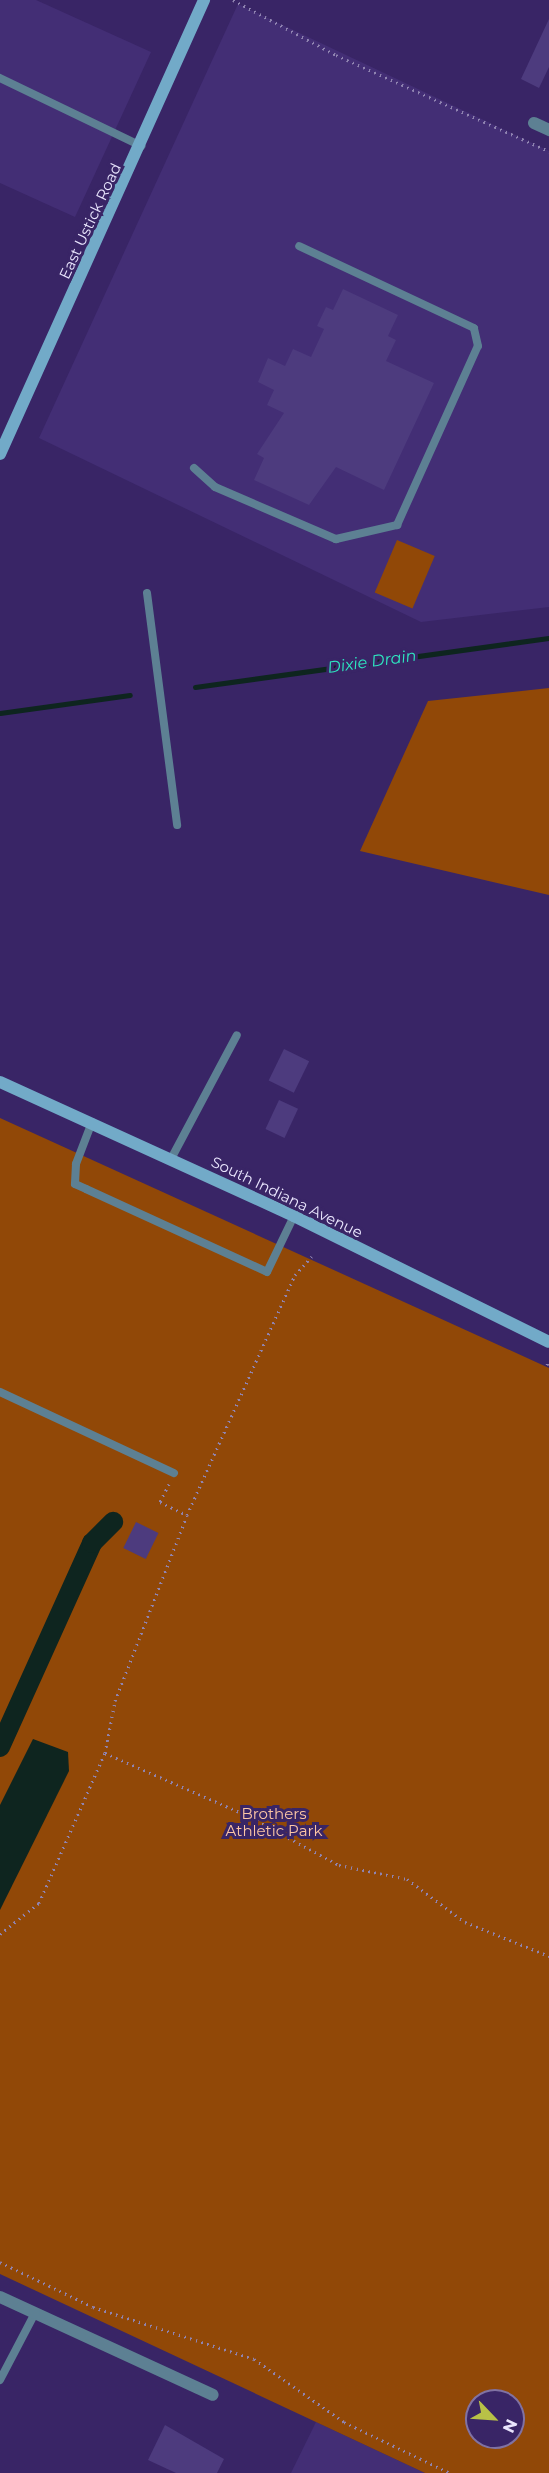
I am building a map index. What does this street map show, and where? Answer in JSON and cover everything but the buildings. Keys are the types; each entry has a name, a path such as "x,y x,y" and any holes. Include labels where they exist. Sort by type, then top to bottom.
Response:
{"main road":[{"name":"East Ustick Road","path":"0,454 141,146 204,0"},
{"name":"South Indiana Avenue","path":"0,1075 5,1083 294,1216 549,1342"}],"street":[{"path":"534,123 549,130"},
{"path":"0,2297 213,2395"}],"lane":[{"path":"0,78 141,146"},
{"path":"194,468 215,487 336,539 397,525 478,346 474,328 299,246"},
{"path":"147,593 177,825"},
{"path":"171,1158 237,1035"},
{"path":"92,1122 76,1164 75,1184 267,1272 294,1216"},
{"path":"0,1392 174,1473"},
{"path":"0,2380 35,2313"}],"path":[{"path":"233,0 336,55 549,152"},
{"path":"0,1934 39,1903 105,1753 115,1701 187,1515 295,1275 312,1256"},
{"path":"547,1365 549,1360"},
{"path":"174,1473 160,1502 187,1515"},
{"path":"105,1753 246,1815 339,1865 407,1879 465,1922 549,1956"},
{"path":"0,2262 93,2307 254,2359 344,2422 450,2473"}],"shaded area":[{"path":"0,0 36,0 151,52 75,217 0,183"},
{"path":"238,4 549,151 549,607 421,622 39,438"},
{"path":"33,1739 68,1752 69,1771 0,1910 0,1805"},
{"path":"316,2422 425,2473 291,2473"}],"green space":[{"path":"397,540 435,556 412,608 375,592"},
{"path":"549,688 549,895 360,851 428,701"},
{"name":"Brothers Athletic Park","path":"0,1118 549,1368 549,2473 425,2473 0,2274"}],"waterway":[{"name":"Dixie Drain","path":"195,687 549,638"},
{"name":"Dixie Drain","path":"0,713 130,695"},
{"path":"0,1747 92,1543 113,1522"}]}
